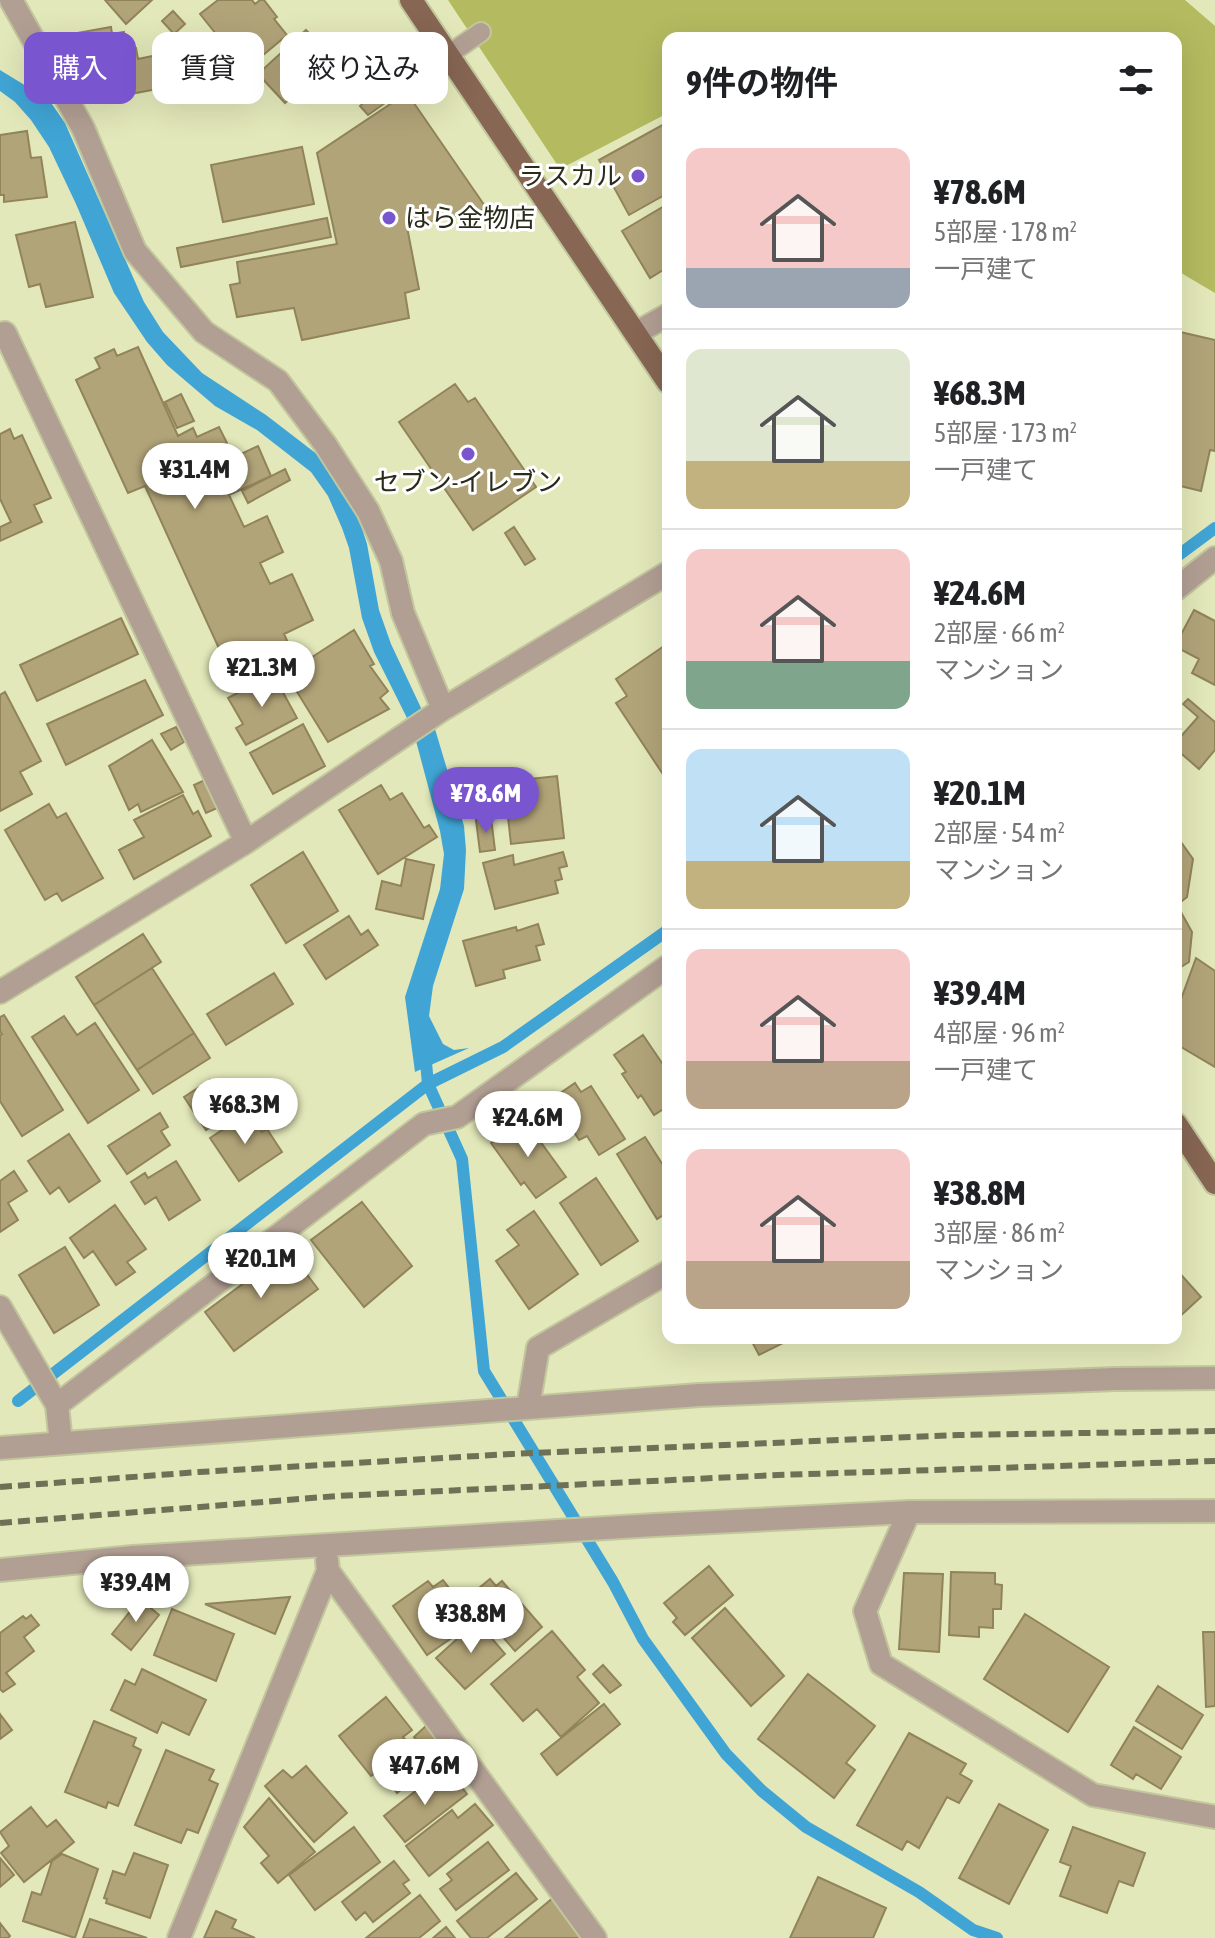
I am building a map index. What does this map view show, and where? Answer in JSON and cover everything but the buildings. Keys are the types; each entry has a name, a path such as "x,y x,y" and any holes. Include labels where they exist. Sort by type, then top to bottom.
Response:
{"main road":[{"path":"411,0 433,32"},
{"path":"448,55 662,373"},
{"path":"1182,1132 1213,1176"}],"street":[{"path":"11,0 83,128 135,251 204,332 278,381 325,444 368,511 391,561 403,613 443,709"},
{"path":"636,333 662,318"},
{"path":"2,327 246,842"},
{"path":"1182,584 1215,558"},
{"path":"0,992 246,842 443,709 662,577"},
{"path":"57,1405 424,1124 457,1117 662,970"},
{"path":"528,1407 538,1348 662,1276"},
{"path":"0,1307 57,1405 61,1443"},
{"path":"0,1448 528,1407 793,1391 1215,1378"},
{"path":"0,1570 133,1557 909,1512 1215,1511"},
{"path":"909,1512 865,1611 881,1664 1093,1795 1215,1817"},
{"path":"179,1938 328,1571 326,1545"},
{"path":"328,1571 595,1938"}],"lane":[{"path":"448,55 481,32"}],"green space":[{"path":"448,0 1185,0 1215,26 1215,293 1182,274 1182,32 662,32 662,116 560,169"}],"water":[{"path":"0,70 24,85 24,104 52,104 65,123 144,302 163,332 202,373 266,415 322,458 341,482 367,544 379,610 391,644 422,710 435,729 464,826 464,889 433,986 429,1016 443,1044 454,1050 469,1048 415,1072 405,997 440,889 444,854 416,741 374,652 362,618 349,548 328,496 311,472 257,430 215,406 167,365 147,342 114,293 49,147 31,120 0,91"}],"waterway":[{"path":"1182,553 1215,528"},
{"path":"18,1401 428,1084 503,1047 662,934"},
{"path":"425,1052 428,1084 462,1159 484,1371 613,1582 643,1639 726,1754 762,1791 806,1827 919,1892 973,1930 997,1938"}],"railway":[{"path":"0,1487 512,1454 958,1435 1215,1431"},
{"path":"0,1523 337,1496 778,1475 1215,1461"}],"place":[{"name":"ラスカル","path":"638,176"},
{"name":"はら金物店","path":"389,218"},
{"name":"セブン-イレブン","path":"468,454"}]}
